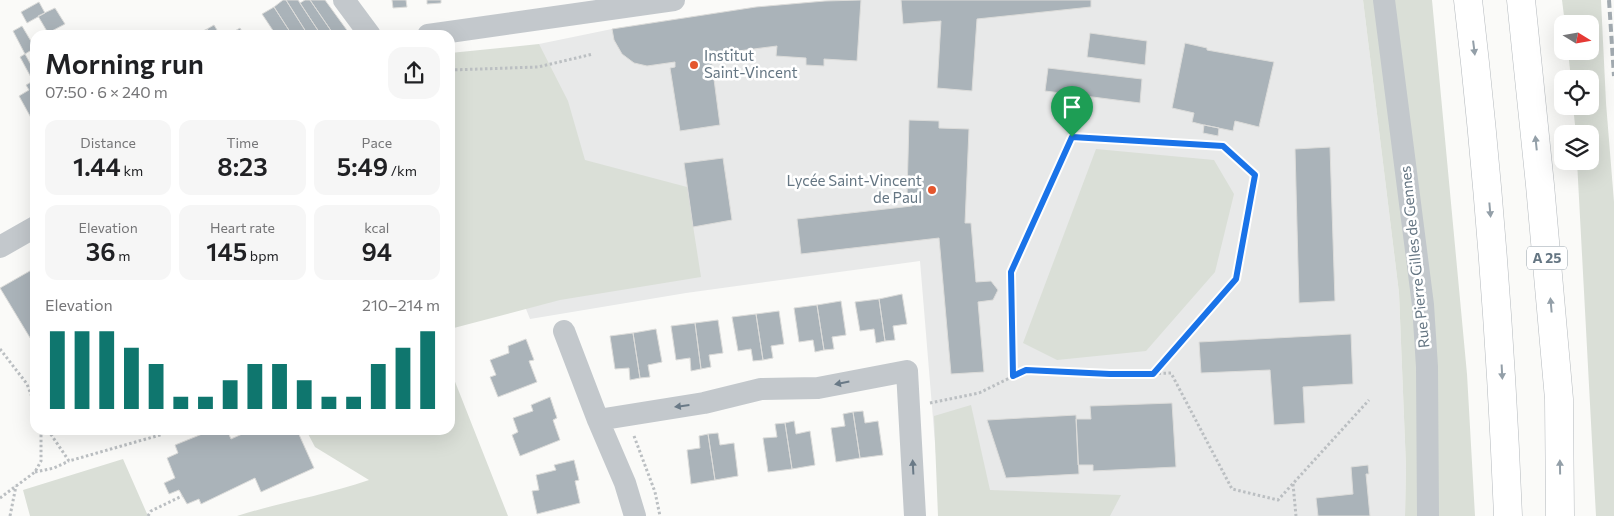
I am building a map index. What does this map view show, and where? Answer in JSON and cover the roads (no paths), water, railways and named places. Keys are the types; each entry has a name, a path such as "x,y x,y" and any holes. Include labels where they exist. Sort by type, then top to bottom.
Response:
{"highway":[{"path":"1468,0 1484,139 1500,333 1508,516"},
{"name":"A 25","path":"1521,0 1559,399 1560,516"}],"street":[{"path":"344,0 366,30"},
{"path":"452,30 560,8 674,0"},
{"name":"Rue Pierre Gilles de Gennes","path":"1384,0 1422,305 1427,386 1428,516"},
{"path":"0,247 30,230"},
{"path":"564,331 598,420 625,483 635,516"},
{"path":"598,420 704,403 761,389 818,388 907,371 915,516"}],"railway":[{"path":"1609,0 1614,76"}],"place":[{"name":"Institut Saint-Vincent","path":"694,65"},
{"name":"Lycée Saint-Vincent de Paul","path":"932,190"}]}
